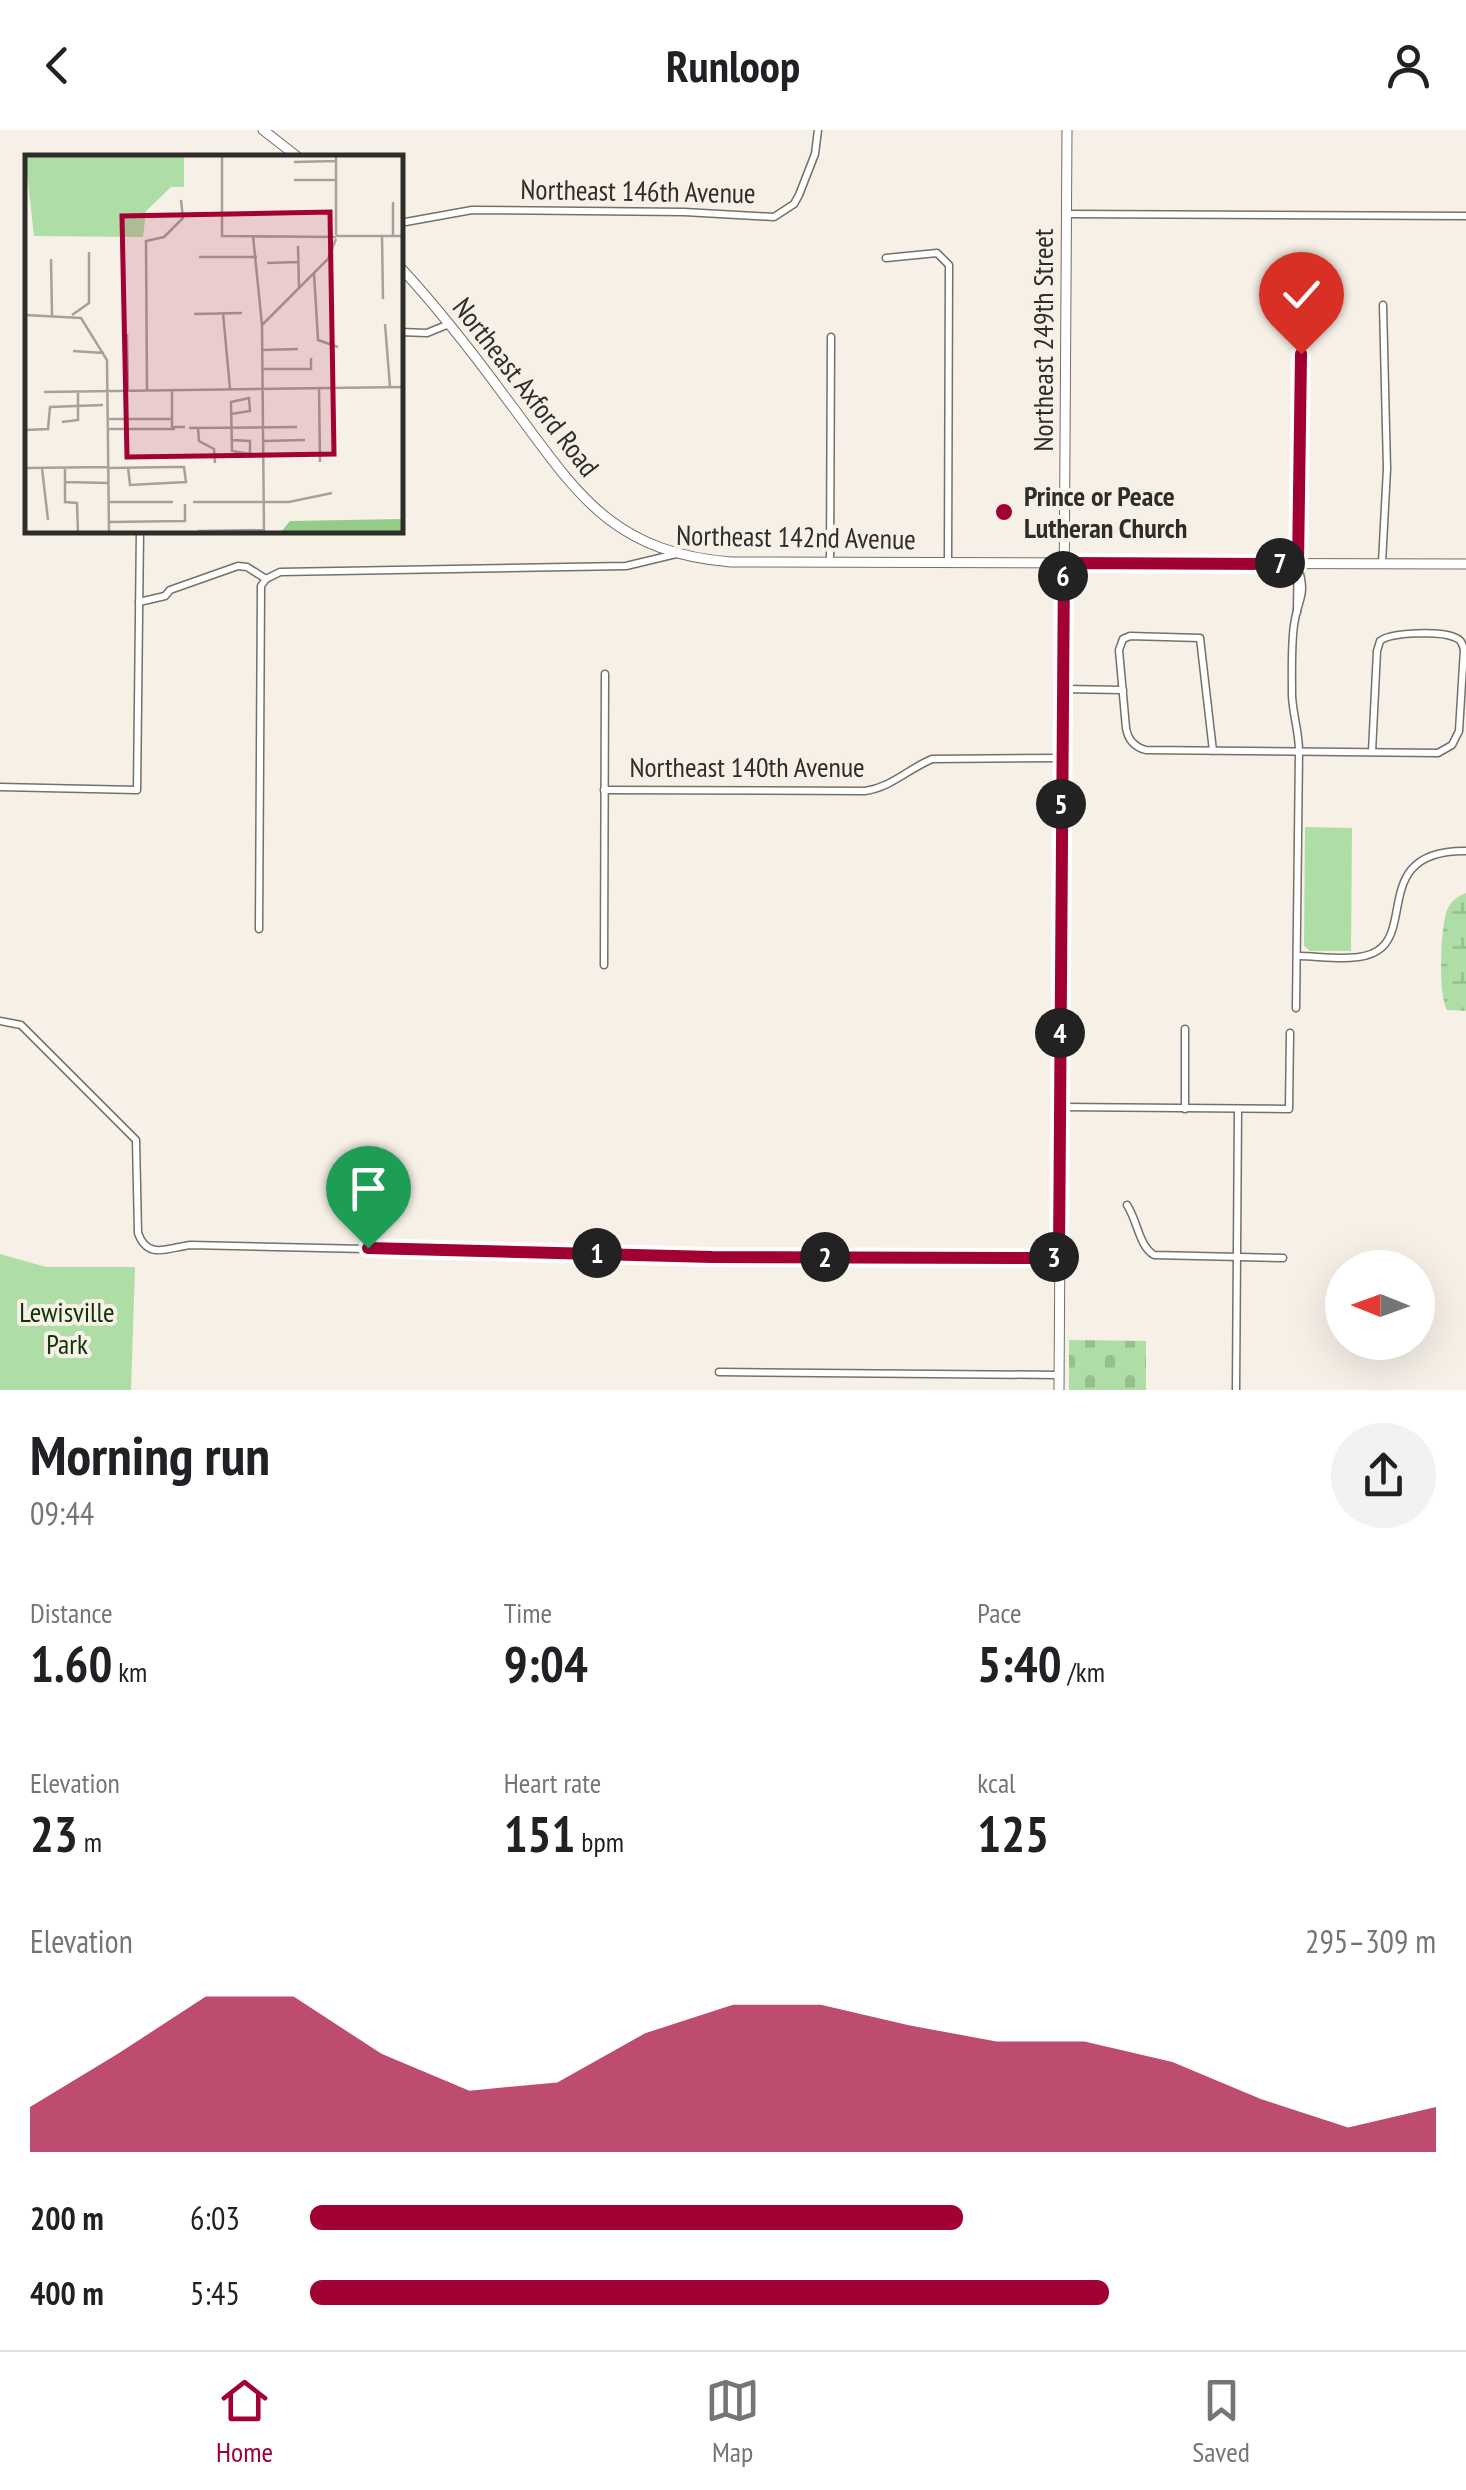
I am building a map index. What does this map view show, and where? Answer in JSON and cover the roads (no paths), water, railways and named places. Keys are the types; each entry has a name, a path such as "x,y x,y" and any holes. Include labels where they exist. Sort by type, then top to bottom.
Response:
{"street":[{"path":"263,130 295,155"},
{"name":"Northeast 146th Avenue","path":"402,223 472,210 774,216 784,212 799,195 815,154 818,130"},
{"name":"Northeast 249th Street","path":"1059,1390 1067,130"},
{"path":"1066,214 1466,216"},
{"path":"886,258 937,252 948,266 948,561"},
{"name":"Northeast Axford Road","path":"402,269 450,324 574,489 634,537 676,554"},
{"path":"1382,563 1387,469 1383,306"},
{"path":"402,332 427,333 450,324"},
{"path":"830,338 830,561"},
{"path":"1296,1008 1300,751 1292,698 1301,354"},
{"path":"0,787 137,790 140,532"},
{"name":"Northeast 142nd Avenue","path":"140,602 238,566 247,566 266,579 280,572 626,566 676,554 731,562 1466,564"},
{"path":"258,929 261,586 266,579"},
{"path":"1212,751 1200,638 1130,636 1120,642 1127,734 1134,745 1146,750 1212,751 1300,751 1438,753 1452,745 1460,731 1464,649 1460,640 1431,635 1384,637 1376,651 1372,752"},
{"path":"604,965 605,674"},
{"path":"1062,689 1122,690"},
{"name":"Northeast 140th Avenue","path":"604,790 865,792 893,784 932,759 1062,758"},
{"path":"1299,956 1376,952 1390,937 1401,886 1412,870 1428,858 1448,851 1466,851"},
{"path":"0,1021 20,1025 136,1140 138,1234 142,1244 156,1252 191,1245 712,1257 1059,1258"},
{"path":"1185,1029 1186,1109"},
{"path":"1060,1108 1289,1109 1290,1033"},
{"path":"1236,1390 1238,1109"},
{"path":"1127,1205 1151,1254 1283,1258"},
{"path":"719,1372 1059,1374"}],"place":[{"name":"Prince or Peace Lutheran Church","path":"1004,512"}],"park label":[{"name":"Lewisville Park","path":"67,1328"}]}
